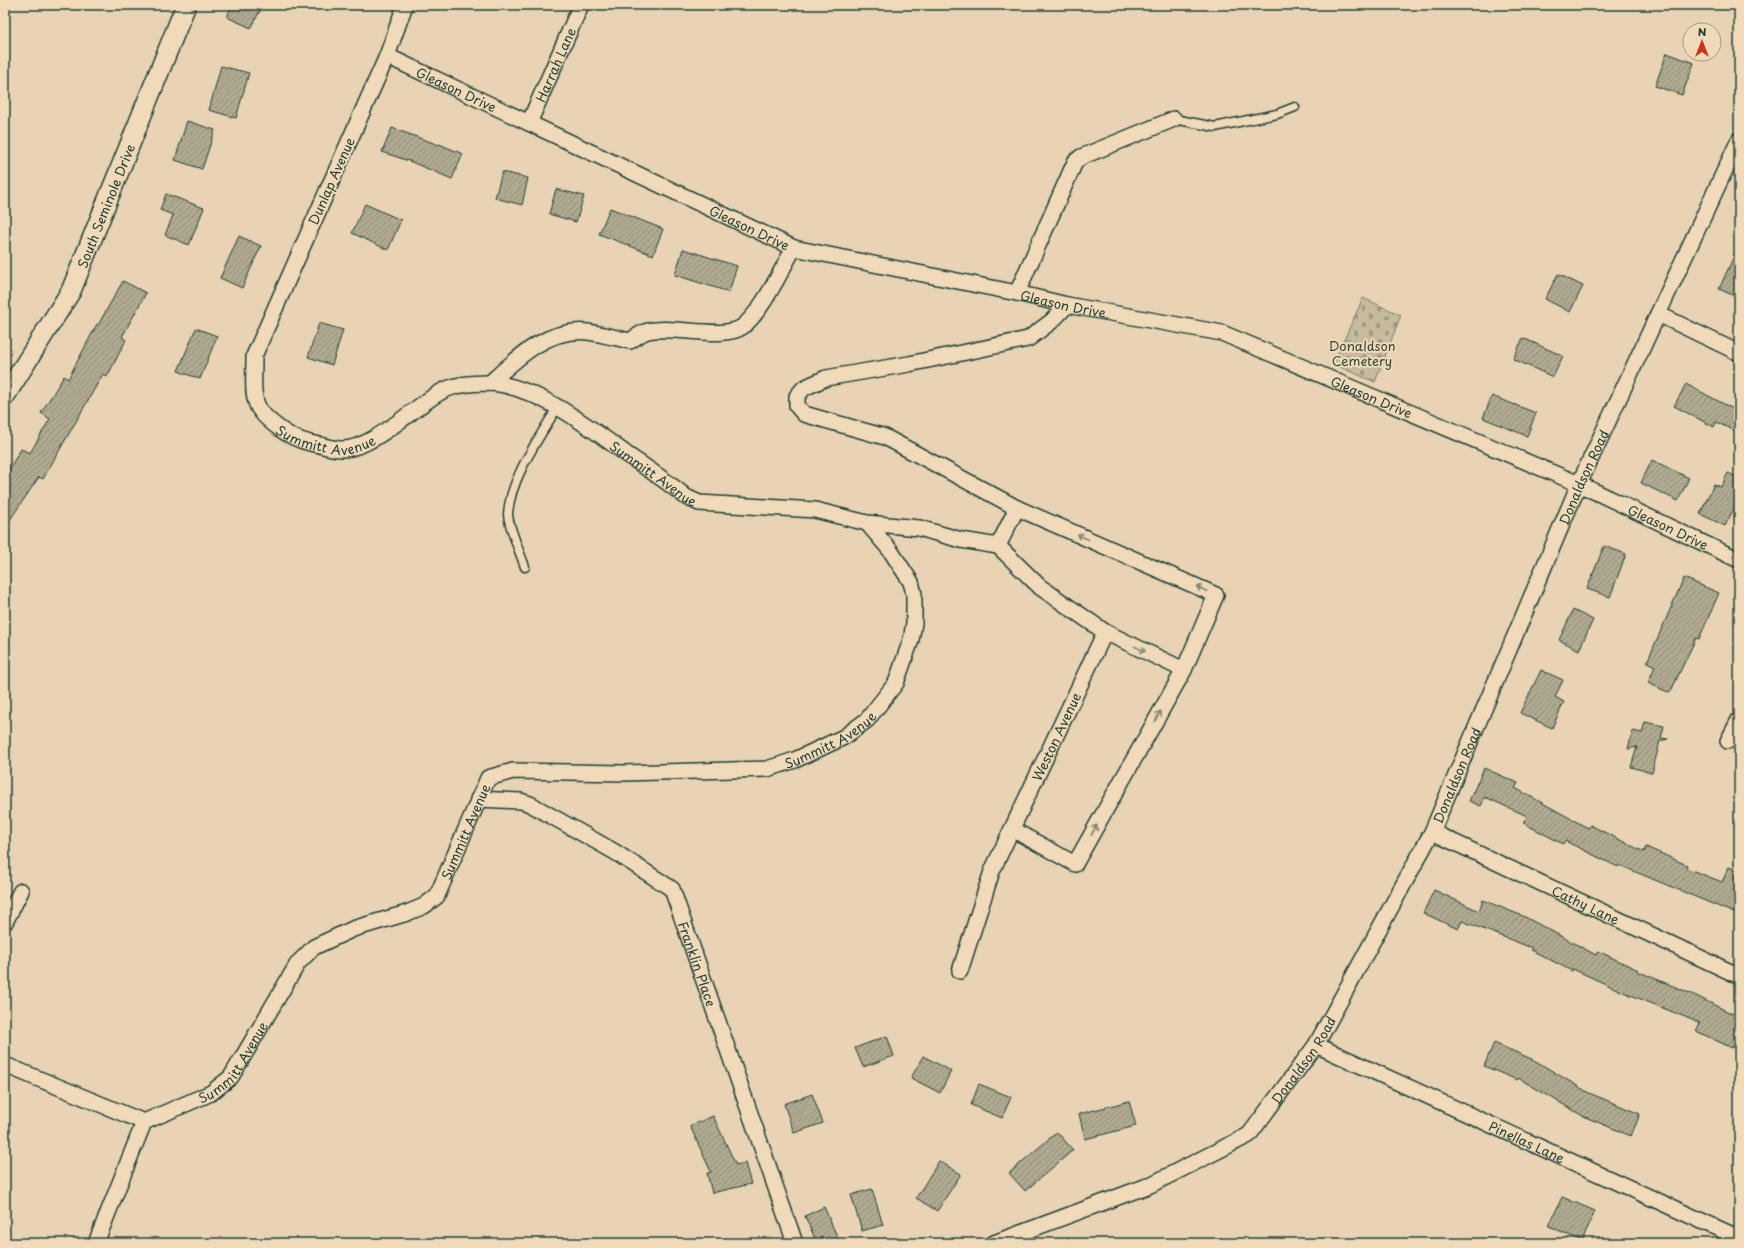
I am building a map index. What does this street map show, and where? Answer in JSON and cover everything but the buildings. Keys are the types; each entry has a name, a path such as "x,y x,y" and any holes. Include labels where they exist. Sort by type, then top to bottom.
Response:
{"street":[{"name":"South Seminole Drive","path":"5,396 71,291 186,5"},
{"name":"Dunlap Avenue","path":"254,356 387,56 405,5"},
{"name":"Harrah Lane","path":"529,123 581,5"},
{"name":"Gleason Drive","path":"387,56 794,248 1017,293 1067,305 1222,333 1579,484 1739,560"},
{"path":"1017,293 1075,162 1081,157 1174,119"},
{"name":"Donaldson Road","path":"994,1243 1150,1185 1249,1135 1316,1045 1432,832 1579,484 1739,140"},
{"path":"490,383 515,360 537,344 565,333 586,332 630,341 647,331 669,329 731,332 741,328 751,318 768,294 794,248"},
{"path":"1012,829 1075,864 1184,670 1216,595 1016,508 885,437 804,414 797,406 797,396 804,388 826,378 909,364 1028,338 1052,321 1067,305"},
{"path":"1658,314 1739,352"},
{"name":"Summitt Avenue","path":"144,1122 211,1093 230,1077 298,963 314,947 353,929 408,913 424,906 437,896 488,778 513,771 624,773 767,769 795,760 844,737 867,720 896,683 911,640 914,623 914,594 911,582 890,550 866,522 815,510 700,503 686,496 582,422 558,408 515,388 490,383 464,384 439,392 382,433 356,446 340,450 296,440 262,414 256,403 254,391 254,356"},
{"path":"998,546 1016,508"},
{"path":"866,522 919,528 961,540 998,546 1040,587 1105,632 1184,670"},
{"name":"Weston Avenue","path":"960,971 992,871 1105,632"},
{"path":"1728,741 1739,720"},
{"name":"Franklin Place","path":"478,799 521,801 530,804 615,852 672,890 795,1243"},
{"name":"Cathy Lane","path":"1432,832 1739,976"},
{"path":"5,922 21,891"},
{"name":"Pinellas Lane","path":"1316,1045 1739,1238"},
{"path":"5,1065 144,1122 96,1243"}],"lane":[{"path":"1174,119 1215,127 1278,114 1295,108"},
{"path":"525,567 508,515 513,492 521,471 558,408"}],"green space":[{"name":"Donaldson Cemetery","path":"1363,298 1401,315 1375,382 1333,364"}]}
